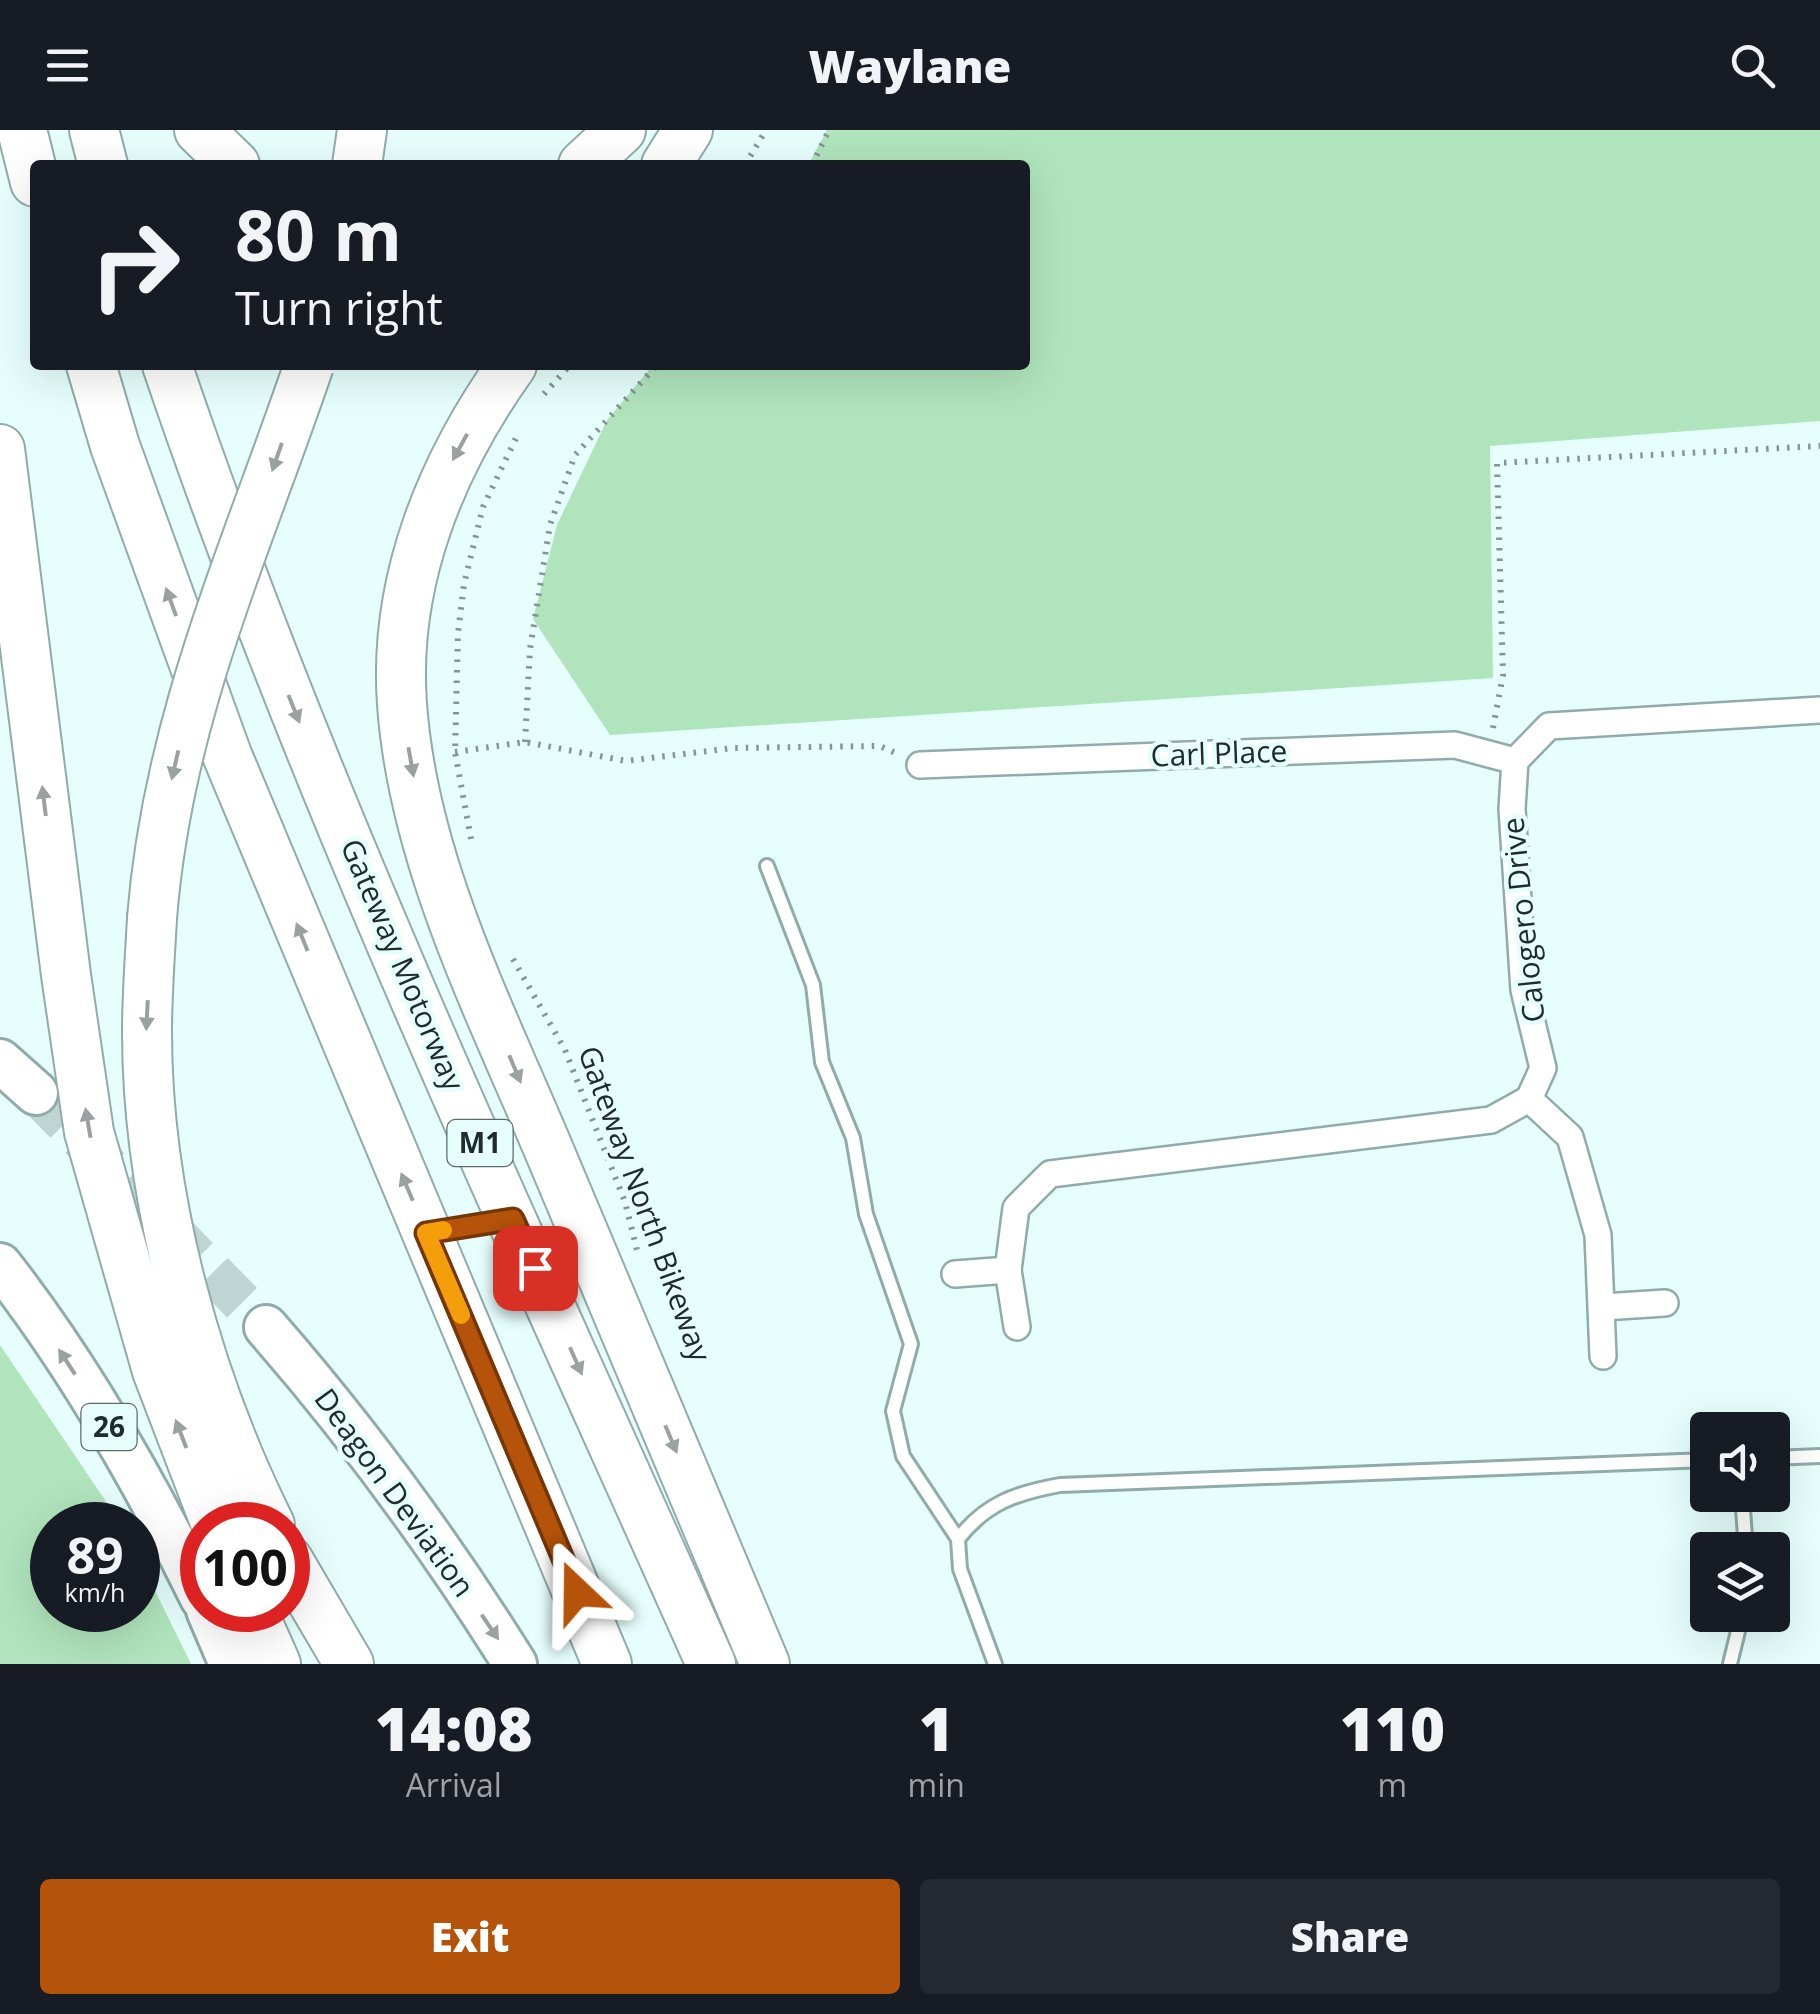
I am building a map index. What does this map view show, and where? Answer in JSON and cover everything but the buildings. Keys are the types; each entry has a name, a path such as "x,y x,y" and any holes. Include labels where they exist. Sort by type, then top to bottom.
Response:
{"highway":[{"path":"22,130 30,162"},
{"path":"94,130 102,160"},
{"path":"198,130 230,160"},
{"path":"358,160 362,130"},
{"path":"588,160 621,130"},
{"path":"669,160 688,130"},
{"path":"93,370 122,464 227,756 607,1664"},
{"name":"Gateway Motorway","path":"169,370 264,638 355,858 711,1664"},
{"path":"258,1502 242,1470 203,1358 171,1245 157,1163 146,1034 152,918 164,818 187,714 307,370"},
{"path":"527,381 458,450 432,507 410,593 402,650 402,702 410,762 422,822 465,950 766,1664"},
{"path":"0,448 89,1132 157,1371 207,1502"},
{"path":"0,1061 36,1093"},
{"name":"26","path":"0,1265 138,1475 180,1556"},
{"name":"Deagon Deviation","path":"266,1327 302,1368 433,1542 514,1664"},
{"path":"310,1597 350,1664"},
{"path":"217,1632 231,1664"},
{"path":"262,1632 276,1664"}],"street":[{"path":"1515,761 1548,726 1820,710"},
{"name":"Carl Place","path":"920,765 1455,746 1515,761"},
{"name":"Calogero Drive","path":"1515,761 1512,809 1524,990 1543,1068 1529,1099"},
{"path":"1017,1327 1008,1270 1016,1208 1050,1174 1491,1120 1529,1099 1570,1136 1598,1235 1603,1356"},
{"path":"955,1274 1008,1270"},
{"path":"1603,1307 1666,1303"}],"lane":[{"path":"767,866 813,986 822,1062 853,1138 866,1214 911,1344 892,1411 903,1456 958,1539 960,1569 995,1664"},
{"path":"426,1233 513,1219"},
{"path":"1790,1457 1820,1456"},
{"path":"958,1539 974,1518 1018,1493 1060,1485 1690,1461"},
{"path":"1730,1664 1738,1632"}],"path":[{"path":"748,160 766,130"},
{"path":"815,160 830,130"},
{"path":"527,381 557,370"},
{"path":"525,742 530,649 550,525 575,456 652,370"},
{"path":"474,853 455,752 458,633 464,584 483,508 525,421"},
{"path":"1488,754 1503,675 1497,463 1820,446"},
{"path":"455,752 525,742 626,761 733,748 880,746 920,765"},
{"name":"Gateway North Bikeway","path":"507,949 565,1050 626,1202 639,1258"}],"green space":[{"path":"827,130 1820,130 1820,421 1490,446 1493,678 610,735 533,619 557,525 607,420 649,370 1030,370 1030,160 811,160"},
{"path":"0,1345 106,1502 30,1502 30,1632 160,1632 160,1601 191,1664 0,1664"}],"tunnel":[{"path":"36,1093 266,1327"}],"slow traffic":[{"path":"443,1230 426,1233 461,1315"}],"route":[{"path":"535,1268 513,1219 426,1233 577,1592"}]}
